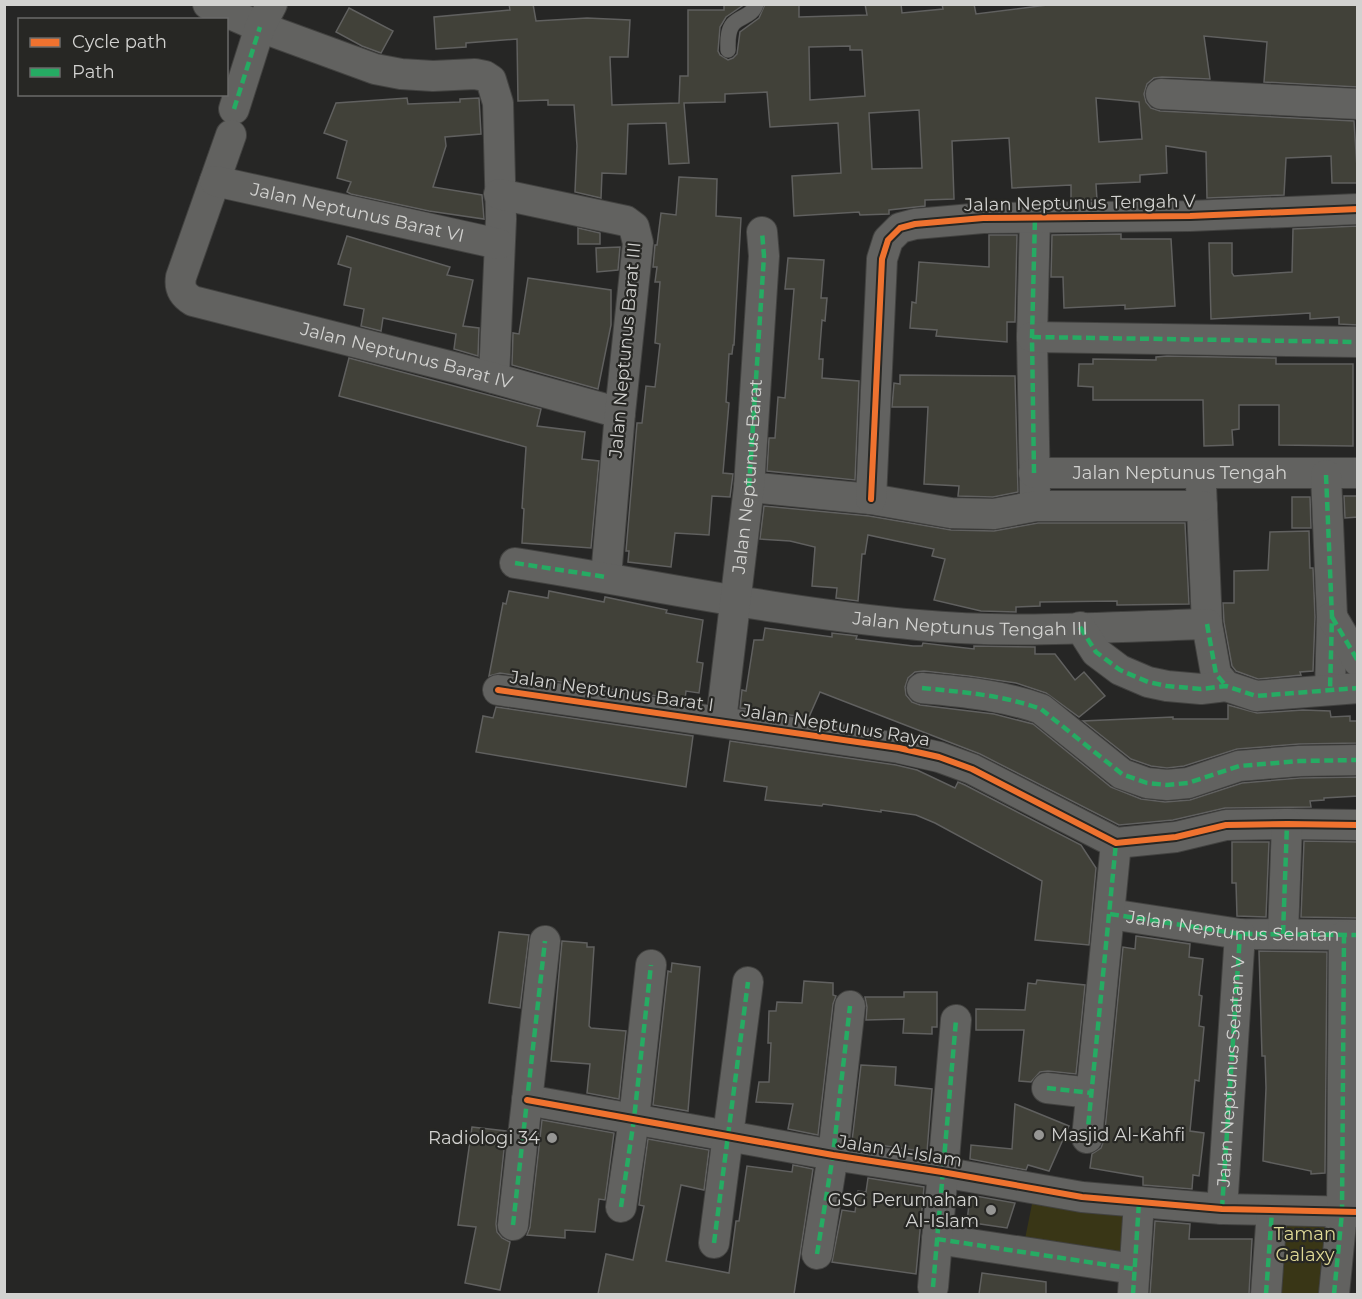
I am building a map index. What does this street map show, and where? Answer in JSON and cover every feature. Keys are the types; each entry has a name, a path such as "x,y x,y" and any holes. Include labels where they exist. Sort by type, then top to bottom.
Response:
{"street":[{"path":"208,4 266,16 375,69 401,74 433,76 475,74 485,75 491,80 498,103 501,219 494,378"},
{"path":"215,182 266,16"},
{"path":"1161,94 1358,104"},
{"name":"Jalan Neptunus Barat VI","path":"215,182 499,244"},
{"name":"Jalan Neptunus Barat IV","path":"215,182 181,277 182,291 193,301 494,378 620,413"},
{"name":"Jalan Neptunus Barat III","path":"499,194 626,221 634,227 638,243 606,577"},
{"name":"Jalan Neptunus Tengah V","path":"871,499 882,259 888,240 900,228 915,224 983,218 1190,216 1358,209"},
{"path":"1035,218 1032,337 1036,506"},
{"name":"Jalan Neptunus Barat","path":"721,721 749,487 764,256 762,232"},
{"path":"1032,337 1358,342"},
{"name":"Jalan Neptunus Tengah","path":"1034,473 1326,475 1358,473"},
{"path":"1200,473 1208,624 1216,674 1226,686"},
{"path":"1080,627 1096,652 1120,670 1149,682 1201,689 1226,686 1256,696 1344,689 1332,617 1326,475"},
{"name":"Jalan Neptunus Tengah","path":"749,487 871,499 951,513 994,514 1036,506 1202,506"},
{"name":"Jalan Neptunus Tengah III","path":"515,562 736,601 918,625 971,628 1208,624"},
{"path":"1332,617 1358,661"},
{"path":"922,688 982,694 1041,709 1122,774 1147,783 1167,785 1188,783 1239,766 1299,761 1358,760"},
{"name":"Jalan Neptunus Barat I","path":"498,690 721,721"},
{"name":"Jalan Neptunus Raya","path":"721,721 899,748 939,757 972,769 1116,843"},
{"path":"1283,934 1287,824"},
{"path":"1087,1138 1116,843 1176,837 1226,825 1358,825"},
{"name":"Jalan Neptunus Selatan","path":"1110,914 1240,933 1351,936"},
{"name":"Jalan Neptunus Selatan V","path":"1222,1209 1240,933"},
{"path":"1334,1294 1350,1212 1351,936"},
{"path":"513,1225 545,940"},
{"path":"621,1207 634,1119 651,965"},
{"path":"714,1243 748,982"},
{"path":"817,1254 833,1155 850,1006"},
{"path":"933,1287 956,1020"},
{"path":"1047,1088 1092,1093"},
{"name":"Jalan Al-Islam","path":"527,1100 1082,1197 1222,1209 1350,1212"},
{"path":"937,1239 1133,1282 1139,1202"},
{"path":"1266,1294 1272,1211"}],"lane":[{"path":"728,50 732,25 752,12 756,4"}],"green space":[{"path":"1033,1199 1129,1214 1118,1262 1024,1244"},
{"name":"Taman Galaxy","path":"1283,1219 1329,1224 1325,1294 1282,1294"}],"building":[{"path":"509,4 533,4 536,21 587,18 630,20 628,57 610,57 612,105 679,103 680,76 688,76 688,10 724,10 724,4 745,4 726,17 720,27 718,51 728,60 737,54 740,32 759,18 765,4 799,4 799,17 867,15 865,4 901,4 902,13 943,9 942,4 974,4 976,14 1055,4 1358,4 1358,87 1264,82 1267,42 1204,36 1210,79 1154,78 1147,84 1144,94 1151,108 1160,111 1354,121 1358,183 1332,183 1331,156 1286,158 1284,195 1207,198 1206,152 1166,146 1167,173 1140,175 1140,182 1096,184 1097,200 1071,200 1071,185 1012,188 1009,138 952,141 954,199 925,200 925,206 889,210 889,214 860,215 859,212 794,216 792,176 841,173 838,123 770,127 767,92 725,94 725,102 684,103 689,163 669,164 666,123 628,124 626,174 602,173 601,198 575,192 577,146 574,105 548,105 548,100 518,101 517,39 466,43 466,47 436,49 434,17 510,10","holes":["850,46 850,50 862,50 865,96 810,100 809,47","1096,98 1139,102 1142,139 1099,142","919,110 922,168 872,169 869,113"]},
{"path":"349,8 393,31 381,53 336,32"},
{"path":"407,98 408,104 460,102 460,99 479,98 481,134 445,137 446,146 433,187 482,195 484,219 429,211 351,194 347,192 351,182 337,178 347,141 324,133 336,103"},
{"path":"679,177 717,179 716,216 741,218 734,345 732,354 729,354 726,402 729,403 723,473 733,474 730,497 712,496 709,535 675,533 671,567 628,562 629,551 626,551 637,423 642,423 646,386 655,387 660,344 655,343 660,282 655,282 657,267 653,267 655,245 657,245 661,213 676,215"},
{"path":"1358,226 1358,325 1339,324 1339,317 1310,319 1310,313 1211,319 1209,243 1232,243 1232,273 1234,276 1292,272 1293,229"},
{"path":"578,228 600,233 600,244 578,244"},
{"path":"1121,234 1121,239 1171,239 1175,306 1125,309 1125,305 1064,308 1063,277 1051,277 1052,235"},
{"path":"989,235 1017,235 1015,322 1007,322 1007,342 936,336 937,330 910,328 912,302 916,303 919,262 989,267"},
{"path":"347,236 450,267 447,275 473,280 463,326 479,328 478,356 454,349 456,334 383,318 381,331 361,326 364,309 344,305 351,268 338,264"},
{"path":"620,247 618,270 597,272 596,248"},
{"path":"788,258 824,260 821,298 827,298 825,321 822,320 819,359 823,359 822,378 859,381 855,480 767,471 769,438 775,438 778,397 785,398 794,289 785,289"},
{"path":"528,278 611,290 611,325 598,389 512,365 513,333 519,334"},
{"path":"1156,357 1276,358 1276,364 1353,364 1353,446 1279,445 1279,405 1239,405 1239,429 1232,430 1233,445 1204,446 1203,400 1093,400 1093,387 1078,386 1079,364 1093,364 1093,359 1156,360"},
{"path":"349,358 541,409 537,426 585,432 582,459 599,461 591,548 522,543 526,447 339,396"},
{"path":"900,375 1015,376 1018,492 993,497 958,496 959,486 924,484 928,407 892,407 894,383 900,384"},
{"path":"1344,496 1358,496 1358,517 1345,518"},
{"path":"1292,497 1310,497 1311,528 1292,528"},
{"path":"764,506 869,516 951,530 994,531 1038,523 1185,523 1189,604 1117,605 1117,601 1040,602 1040,606 1016,607 1016,612 981,611 934,600 945,559 932,556 934,549 868,535 865,554 862,554 858,601 836,598 837,588 812,586 815,547 790,541 760,539"},
{"path":"1309,531 1315,617 1313,671 1300,672 1301,675 1258,679 1236,671 1232,666 1223,603 1234,603 1234,571 1268,570 1270,532"},
{"path":"509,591 548,598 549,591 604,602 605,597 703,620 697,662 703,663 699,693 686,691 685,700 500,673 489,676 503,603 506,604"},
{"path":"765,628 832,637 832,633 857,636 856,639 913,646 922,646 923,643 974,649 974,646 1035,647 1035,654 1055,654 1075,680 1084,672 1105,696 1079,717 1046,693 1016,683 969,676 915,672 908,678 905,687 906,695 912,702 920,705 994,714 1033,724 1111,787 1141,799 1165,802 1190,800 1242,783 1300,778 1358,777 1358,796 1310,801 1311,807 1225,808 1173,820 1119,825 980,754 820,692 809,717 811,718 740,708 742,690 746,691 754,640 763,640"},
{"path":"1228,705 1257,713 1303,710 1330,711 1331,717 1350,716 1350,721 1358,721 1358,743 1299,744 1237,749 1184,766 1167,768 1151,766 1131,759 1083,721 1173,717 1173,719 1228,719"},
{"path":"496,707 693,736 686,787 476,752 483,716 493,718"},
{"path":"730,741 896,765 917,770 955,788 958,782 1081,845 1096,868 1089,945 1035,940 1042,881 935,823 916,815 881,810 881,812 823,804 822,806 765,800 767,787 724,781"},
{"path":"1304,841 1358,842 1358,918 1301,917"},
{"path":"1232,842 1269,842 1266,917 1237,916 1236,883 1232,883"},
{"path":"499,932 529,935 520,1008 489,1003"},
{"path":"1136,936 1190,944 1189,957 1203,959 1199,995 1202,996 1199,1026 1204,1027 1199,1081 1195,1080 1190,1131 1204,1133 1199,1176 1193,1175 1192,1189 1143,1185 1143,1177 1090,1168 1092,1154 1101,1148 1104,1140 1123,947 1135,949"},
{"path":"562,941 587,943 587,947 594,947 589,1026 626,1031 619,1099 587,1093 590,1064 551,1061"},
{"path":"1259,951 1327,952 1325,1173 1311,1174 1311,1171 1263,1161 1266,1088 1265,1056 1262,1056"},
{"path":"672,963 700,967 688,1111 653,1105 668,971 671,972"},
{"path":"1037,980 1085,985 1076,1074 1048,1071 1040,1072 1031,1082 1019,1081 1024,1030 976,1030 976,1009 1025,1010 1028,983 1036,984"},
{"path":"804,981 833,983 833,995 836,996 833,1004 818,1135 788,1129 793,1104 756,1102 759,1082 769,1082 771,1043 768,1043 769,1011 776,1011 777,1002 802,1003"},
{"path":"904,992 937,992 937,1027 932,1027 932,1034 903,1033 904,1019 866,1020 865,997 904,997"},
{"path":"861,1065 896,1067 895,1085 932,1089 927,1152 852,1141"},
{"name":"Masjid Al-Kahfi","path":"1015,1104 1069,1126 1049,1171 1028,1165 1026,1170 970,1159 971,1145 1012,1149"},
{"path":"542,1120 614,1133 605,1200 599,1199 595,1232 565,1230 565,1238 527,1235 530,1227"},
{"path":"472,1127 506,1131 496,1224 497,1232 510,1242 500,1290 465,1283 476,1227 458,1225"},
{"path":"648,1139 709,1150 704,1190 681,1185 666,1261 729,1273 747,1166 792,1172 793,1165 813,1169 794,1294 598,1294 606,1254 633,1260 644,1206 639,1205"},
{"path":"868,1178 924,1187 916,1274 832,1262 842,1210 855,1212 858,1191 866,1192"},
{"name":"GSG Perumahan Al-Islam","path":"970,1195 1015,1203 1007,1228 967,1222"},
{"path":"1155,1221 1190,1224 1189,1239 1252,1239 1249,1294 1150,1294"},
{"path":"982,1273 1046,1282 1046,1294 979,1294"}],"marked path":[{"path":"234,109 260,27"},
{"path":"1034,473 1032,337 1035,218"},
{"path":"749,487 764,256 762,232"},
{"path":"1032,337 1358,342"},
{"path":"1326,475 1332,617 1330,690"},
{"path":"515,563 606,577"},
{"path":"1332,617 1358,661"},
{"path":"1207,624 1216,674 1226,686"},
{"path":"1080,627 1096,652 1120,670 1148,682 1201,689 1226,686 1256,696 1358,688"},
{"path":"922,688 997,697 1041,709 1122,774 1147,783 1167,785 1188,783 1239,766 1299,761 1358,760"},
{"path":"1283,934 1287,824"},
{"path":"1087,1138 1116,843"},
{"path":"1110,914 1240,934 1358,935"},
{"path":"1222,1209 1240,934"},
{"path":"1334,1294 1342,1213 1344,936"},
{"path":"513,1225 545,941"},
{"path":"621,1207 634,1119 651,965"},
{"path":"714,1243 748,982"},
{"path":"817,1254 833,1155 850,1006"},
{"path":"933,1287 956,1020"},
{"path":"1047,1088 1091,1093"},
{"path":"1133,1294 1139,1202"},
{"path":"1266,1294 1272,1211"},
{"path":"937,1239 1134,1269"}],"cycle path":[{"path":"871,499 882,259 888,240 900,228 915,224 983,218 1190,216 1358,209"},
{"path":"498,690 899,748 939,757 972,769 1116,843 1176,837 1226,825 1358,825"},
{"path":"527,1100 1082,1197 1222,1209 1358,1212"}],"place":[{"name":"Masjid Al-Kahfi","path":"1039,1135"},
{"name":"Radiologi 34","path":"552,1138"},
{"name":"GSG Perumahan Al-Islam","path":"991,1210"}]}
